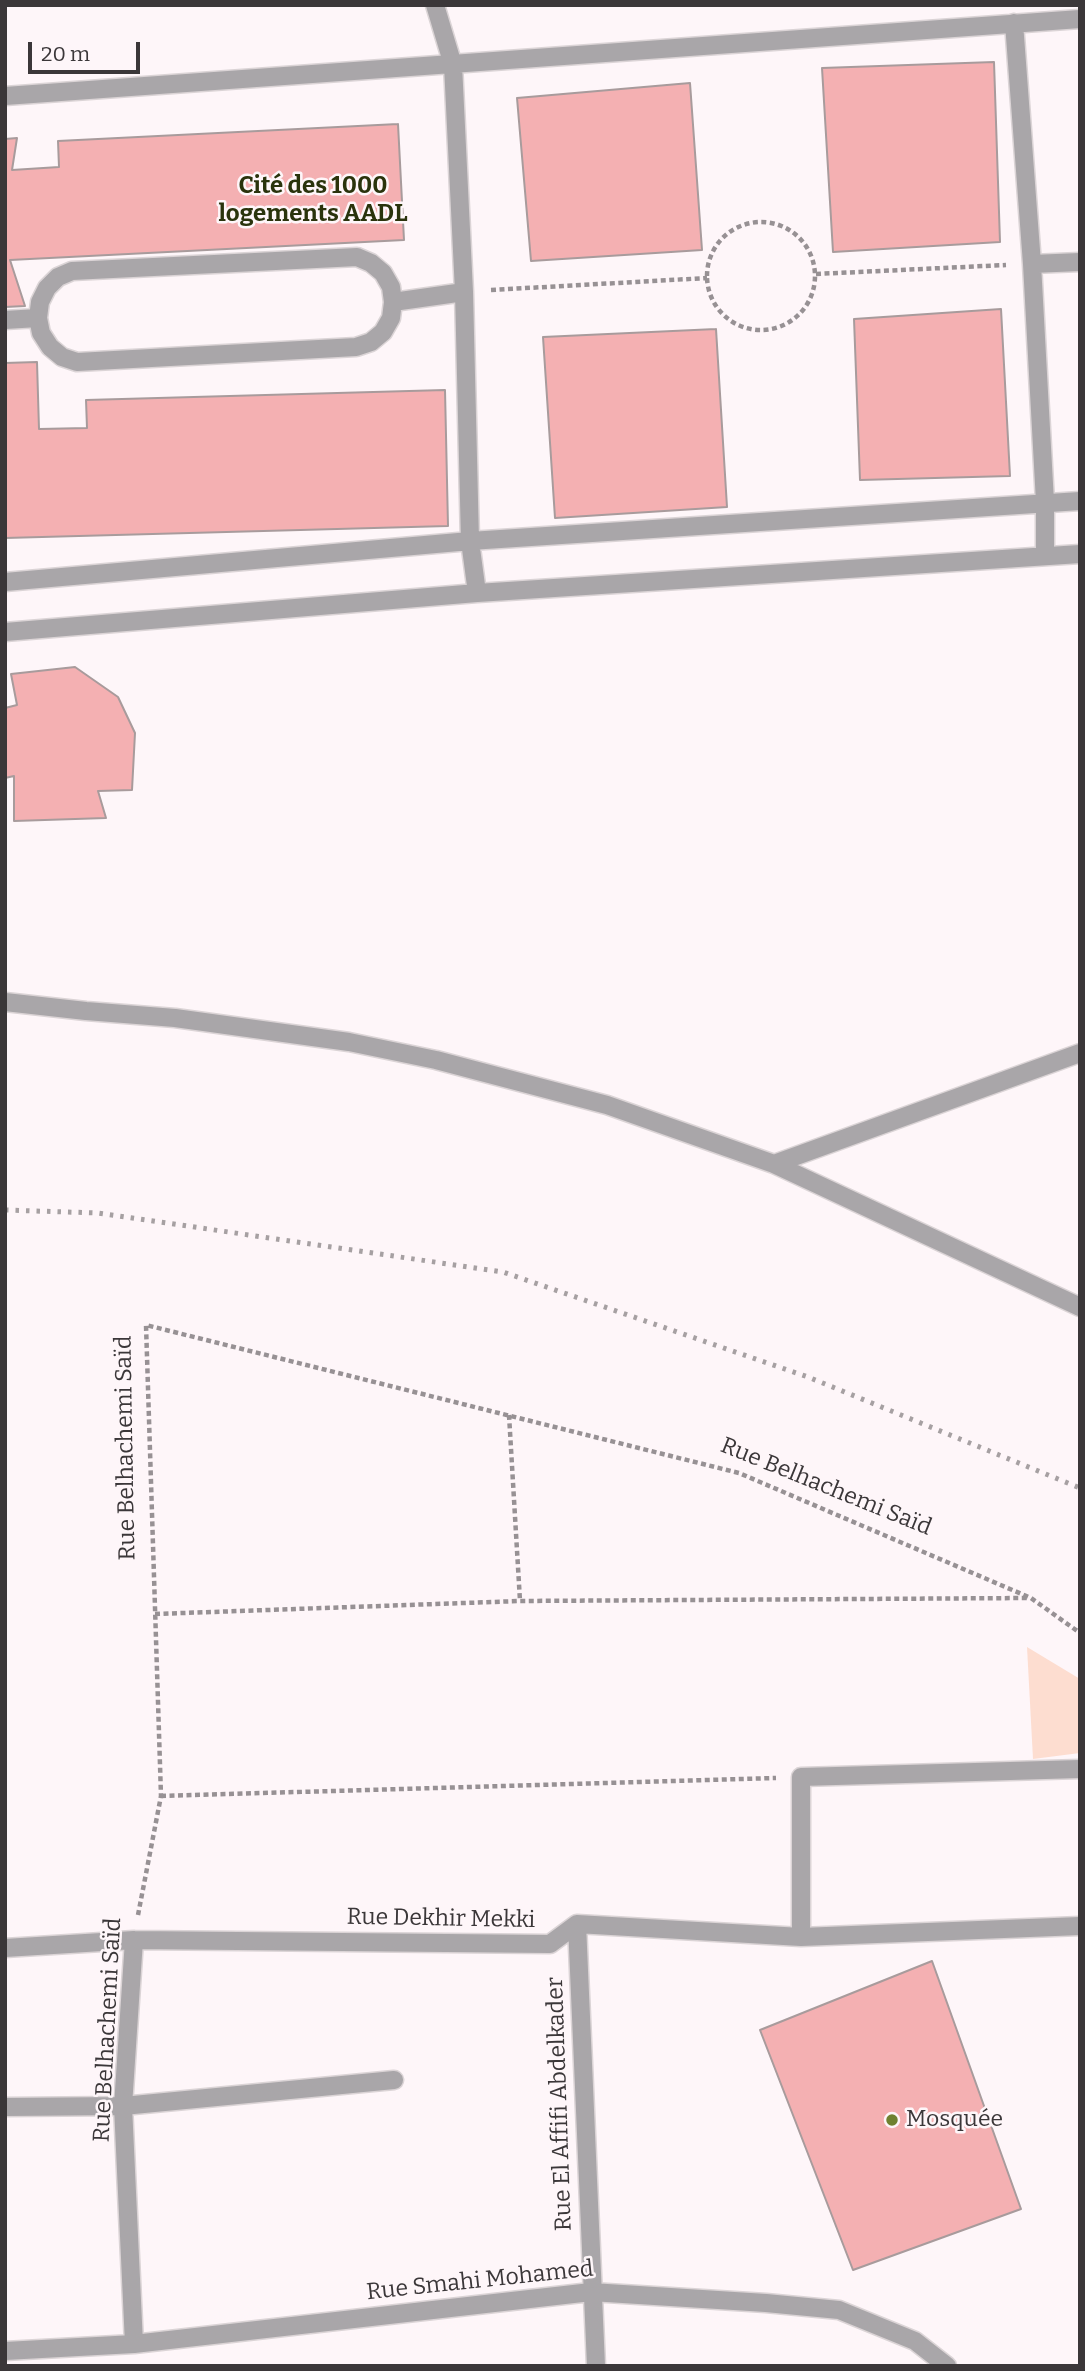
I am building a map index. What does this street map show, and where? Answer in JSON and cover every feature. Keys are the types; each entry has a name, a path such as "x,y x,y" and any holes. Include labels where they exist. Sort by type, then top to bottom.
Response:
{"street":[{"path":"435,5 453,65 464,292 470,541 477,593"},
{"path":"5,96 1080,19"},
{"path":"1014,23 1032,264 1045,502 1045,556"},
{"path":"341,257 357,257 371,263 383,273 391,287 394,302 391,318 383,331 372,342 356,347 77,362 62,357 50,347 41,333 37,318 40,302 47,288 58,277 72,271 341,257"},
{"path":"1032,264 1080,262"},
{"path":"394,302 464,292"},
{"path":"5,320 37,318"},
{"path":"5,582 470,541 1080,501"},
{"path":"5,632 477,593 1080,554"},
{"path":"5,1002 262,1028 349,1042 423,1057 607,1105 774,1164 1080,1307"},
{"path":"774,1164 1080,1053"},
{"path":"801,1937 800,1777 1080,1769"},
{"path":"577,1924 801,1937 1080,1926"},
{"name":"Rue Dekhir Mekki","path":"5,1948 134,1940 550,1944 577,1924"},
{"name":"Rue El Affifi Abdelkader","path":"577,1924 596,2366"},
{"name":"Rue Belhachemi Saïd","path":"134,1940 123,2106 134,2344"},
{"path":"5,2106 123,2106 394,2081"},
{"name":"Rue Smahi Mohamed","path":"5,2351 134,2344 592,2292 839,2310 915,2341 947,2366"}],"path":[{"path":"768,222 786,227 801,239 811,256 815,274 813,293 804,309 790,322 763,330 736,324 721,313 710,296 707,278 709,259 718,242 741,226 768,222"},
{"path":"815,274 1032,264"},
{"path":"464,292 707,278"},
{"name":"Rue Belhachemi Saïd","path":"134,1940 161,1796 146,1325 739,1473 1031,1598 1080,1633"},
{"path":"509,1415 520,1601"},
{"path":"155,1614 520,1601 1031,1598"},
{"path":"161,1796 800,1777"}],"shaded area":[{"path":"1027,1647 1080,1679 1080,1753 1033,1759"}],"building":[{"path":"994,62 1000,242 833,252 822,68"},
{"path":"690,83 702,250 531,261 517,98"},
{"path":"398,124 404,240 10,260 25,306 5,307 5,139 17,138 12,170 59,167 58,141"},
{"path":"1001,309 1010,476 860,480 854,319"},
{"path":"716,329 727,507 555,518 543,337"},
{"path":"37,362 39,429 87,428 86,400 445,390 448,526 5,538 5,363"},
{"path":"75,667 118,697 135,733 132,790 98,791 106,818 14,821 14,776 5,778 5,708 17,705 11,674"},
{"name":"Mosquée","path":"932,1961 1021,2209 853,2270 760,2030"}],"railway":[{"path":"5,1210 98,1213 503,1272 808,1377 1080,1488"}],"place":[{"name":"Mosquée","path":"892,2120"}],"district":[{"name":"Cité des 1000 logements AADL","path":"313,200"}]}
